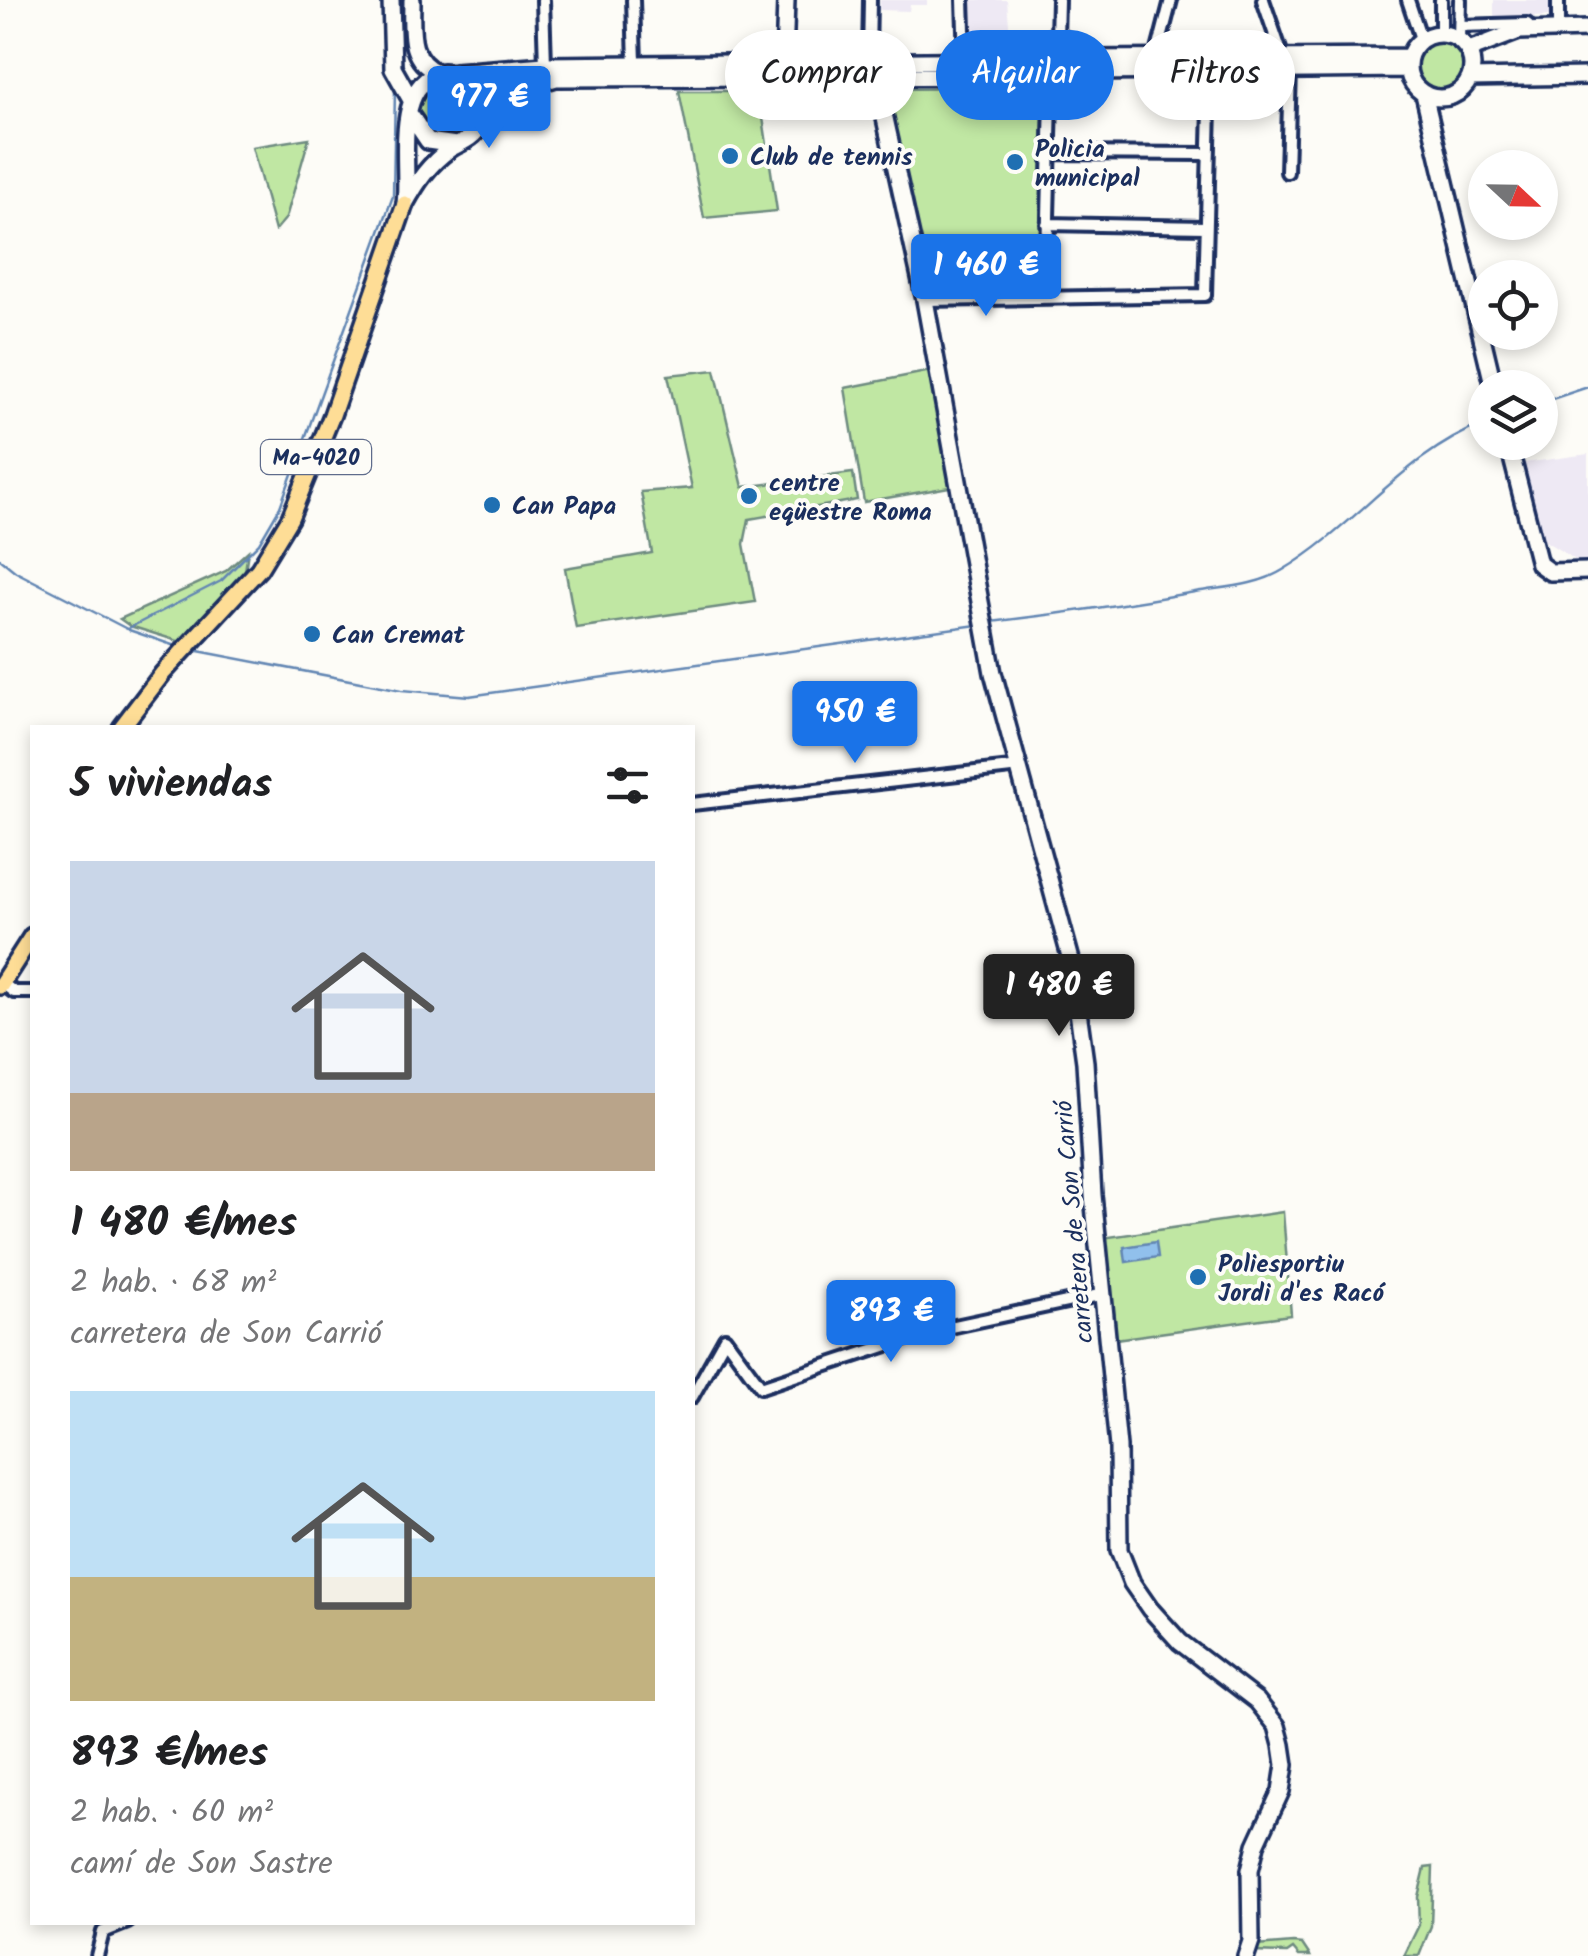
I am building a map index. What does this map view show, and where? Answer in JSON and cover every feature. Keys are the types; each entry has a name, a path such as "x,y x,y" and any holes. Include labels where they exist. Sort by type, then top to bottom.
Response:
{"main road":[{"name":"Ma-4020","path":"391,0 394,68 411,106 414,126 428,141 456,145"},
{"path":"412,0 415,54 422,65 477,86 484,118"},
{"path":"776,0 777,30"},
{"path":"783,30 786,0"},
{"path":"1409,63 1421,40 1441,33 1463,39 1518,30 1588,29"},
{"path":"1428,118 1442,98 1464,88 1470,78 1463,39"},
{"path":"411,106 424,80 478,67 725,62"},
{"path":"1295,64 1409,63"},
{"path":"1409,63 1424,94 1490,370"},
{"path":"484,118 514,90 545,79 725,72"},
{"path":"1470,78 1588,76"},
{"path":"1424,94 1442,98"},
{"name":"Ma-4020","path":"405,204 411,106"},
{"name":"Ma-4020","path":"123,725 163,673 241,590 283,532 325,434 405,204 426,170 474,135 484,118"},
{"name":"carretera de Son Carrió","path":"884,120 924,300 993,673 1022,766 1071,960 1085,1062 1093,1195 1118,1447 1118,1536 1124,1565 1150,1609 1180,1642 1257,1701 1276,1726 1282,1745 1285,1764 1281,1791 1256,1845 1250,1870 1251,1941 1246,1956"},
{"path":"1513,460 1539,564 1550,572 1588,571"},
{"path":"1,984 30,939"}],"street":[{"path":"543,0 544,65"},
{"path":"634,0 635,63"},
{"path":"870,0 871,30"},
{"path":"963,0 964,30"},
{"path":"1057,30 1058,0"},
{"path":"1163,30 1171,0"},
{"path":"1263,0 1274,30"},
{"path":"1408,0 1421,40"},
{"path":"1441,0 1441,33"},
{"path":"1460,0 1463,39 1529,24 1550,30 1558,0"},
{"path":"1046,297 1051,120"},
{"path":"924,300 1205,295 1209,120"},
{"path":"1286,120 1286,172"},
{"path":"1050,152 1207,154"},
{"path":"1047,224 1205,227"},
{"path":"695,804 1022,766"},
{"path":"1,984 14,992 30,992"},
{"path":"695,1392 725,1338 760,1387 927,1332 1104,1294"},
{"path":"96,1956 103,1932 120,1925"}],"shaded area":[{"path":"880,0 927,0 927,5 910,5 909,11 879,10"},
{"path":"971,0 1007,0 1009,30 972,30"},
{"path":"1494,0 1551,0 1551,16 1494,19"},
{"path":"1588,454 1588,562 1580,563 1542,539 1524,463"}],"green space":[{"path":"1440,40 1458,48 1466,66 1458,84 1440,92 1422,84 1414,66 1422,48"},
{"path":"447,78 469,87 478,109 469,131 447,140 425,131 416,109 425,87"},
{"path":"916,89 936,89 936,120 1044,120 1038,289 927,293 890,120 916,120"},
{"name":"Club de tennis","path":"679,91 725,91 725,120 763,120 777,211 704,218"},
{"path":"309,138 286,218 275,231 252,147"},
{"name":"centre eqüestre Roma","path":"715,370 743,487 853,473 857,500 749,519 744,544 755,602 576,628 565,568 652,553 641,492 692,488 668,375"},
{"path":"931,371 955,486 864,502 845,388"},
{"path":"248,551 245,571 181,642 130,626 120,619 226,571"},
{"name":"Poliesportiu Jordi d'es Racó","path":"1283,1212 1291,1315 1115,1339 1102,1238"},
{"path":"1433,1867 1431,1926 1419,1956 1404,1956 1419,1925 1418,1897 1425,1868"},
{"path":"1302,1944 1310,1956 1299,1956 1293,1949 1287,1953 1254,1952 1256,1946"}],"water":[{"path":"1156,1242 1158,1257 1126,1262 1124,1247"}],"waterway":[{"path":"400,0 401,39"},
{"path":"0,559 16,572 127,629 221,581 259,543 280,507 393,196 395,89"},
{"path":"1558,397 1588,387"},
{"path":"991,622 1229,587 1273,575 1309,553 1430,453 1468,431"},
{"path":"198,651 402,690 469,696 977,625"},
{"path":"129,630 178,647"}],"place":[{"name":"Club de tennis","path":"730,156"},
{"name":"Policia municipal","path":"1015,162"},
{"name":"centre eqüestre Roma","path":"749,496"},
{"name":"Can Papa","path":"492,505"},
{"name":"Can Cremat","path":"312,634"},
{"name":"Poliesportiu Jordi d'es Racó","path":"1198,1277"}]}
